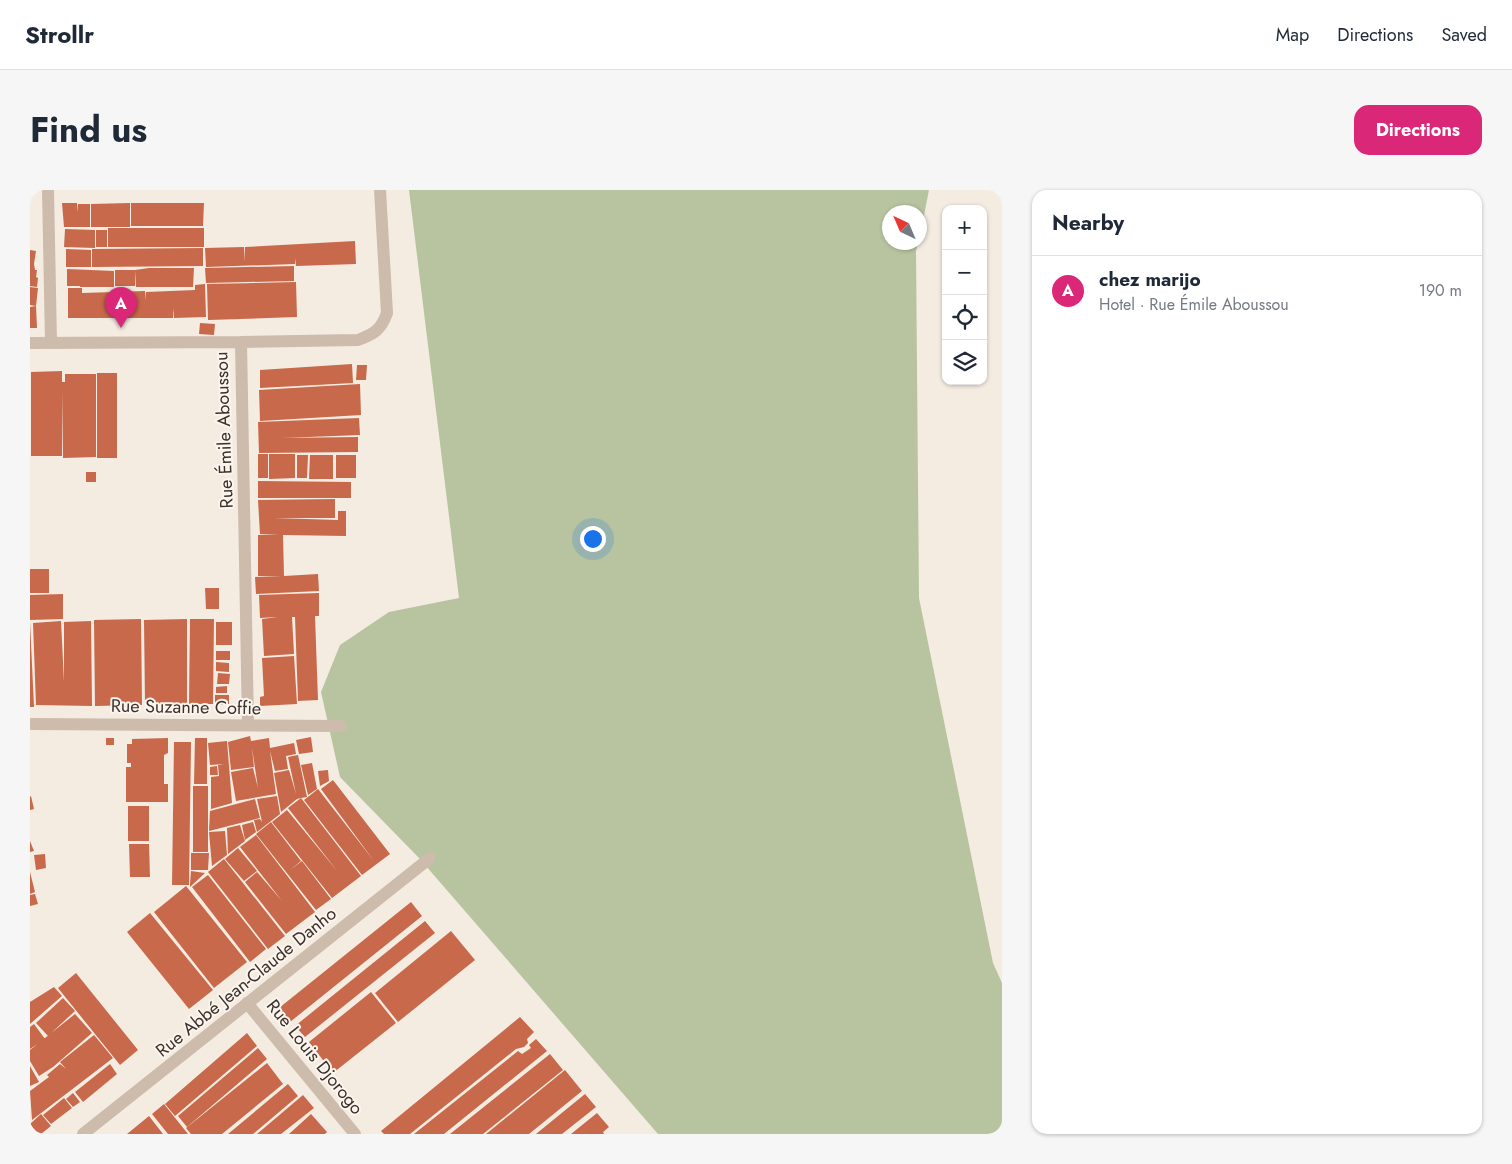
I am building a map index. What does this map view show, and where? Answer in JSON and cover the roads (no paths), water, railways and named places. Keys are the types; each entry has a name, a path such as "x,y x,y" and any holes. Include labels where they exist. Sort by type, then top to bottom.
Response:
{"street":[{"path":"48,190 51,342"},
{"path":"241,342 358,340 373,335 382,327 387,313 380,190"},
{"name":"Rue Émile Aboussou","path":"30,343 241,342 248,725"},
{"name":"Rue Suzanne Coffie","path":"30,724 341,726"},
{"name":"Rue Abbé Jean-Claude Danho","path":"83,1134 430,858"},
{"name":"Rue Louis Djorogo","path":"247,1003 355,1134"}],"place":[{"name":"chez marijo","path":"121,328"}]}
